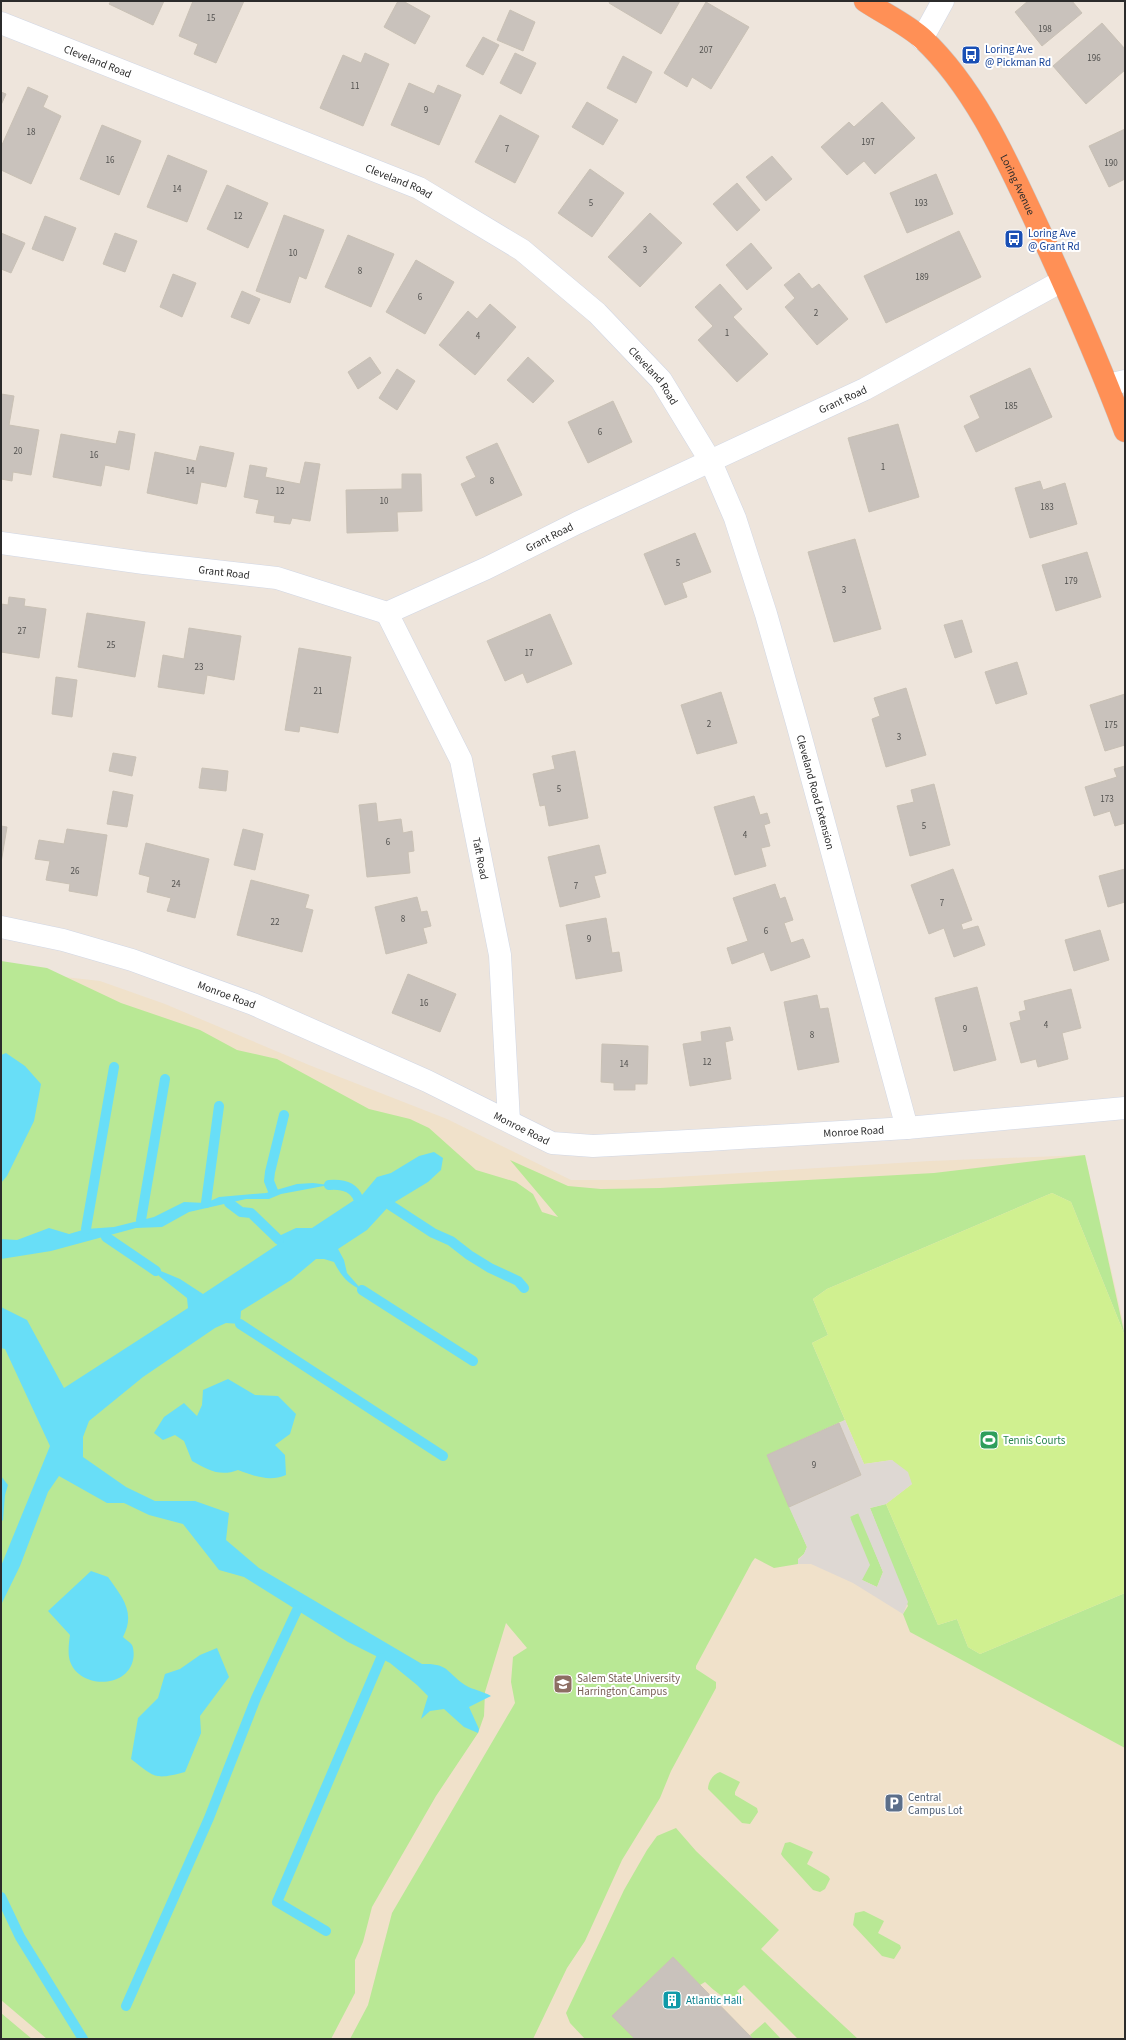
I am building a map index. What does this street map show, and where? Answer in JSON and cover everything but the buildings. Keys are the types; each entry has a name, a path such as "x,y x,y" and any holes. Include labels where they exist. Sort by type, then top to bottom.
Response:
{"highway":[{"name":"Loring Avenue","path":"865,1 922,39 957,80 983,118 1014,176 1062,281 1116,383 1125,431"}],"street":[{"path":"922,39 943,1"},
{"name":"Cleveland Road","path":"1,23 419,188 522,250 597,313 661,380 711,462"},
{"name":"Grant Road","path":"1,543 144,563 277,578 387,613 865,390 1062,281"},
{"name":"Cleveland Road Extension","path":"711,462 735,518 766,614 907,1128"},
{"name":"Taft Road","path":"387,613 461,760 500,955 509,1121"},
{"name":"Monroe Road","path":"1,927 63,940 132,960 253,1004 427,1081 552,1143 593,1146 907,1128 1125,1108"}],"shaded area":[{"name":"Salem State University Harrington Campus","path":"1,970 100,981 165,1004 309,1065 447,1119 571,1180 627,1180 930,1161 1085,1155 1125,1330 1125,2039 1,2039"},
{"path":"845,1420 864,1464 892,1460 908,1472 912,1484 886,1504 870,1508 908,1602 903,1614 853,1583 811,1564 798,1564 798,1560 804,1554 807,1547 789,1507 861,1475 839,1423","holes":["858,1513 883,1572 877,1587 862,1580 870,1565 850,1517"]}],"green space":[{"name":"Salem State University Harrington Campus","path":"1,961 47,968 121,1003 200,1030 237,1050 277,1059 369,1109 410,1119 429,1128 476,1170 516,1182 533,1194 542,1212 558,1217 510,1160 568,1186 601,1189 660,1188 934,1173 1085,1155 1125,1336 1071,1202 1052,1193 827,1289 813,1299 828,1335 812,1343 845,1420 767,1455 807,1547 804,1554 798,1559 798,1564 774,1568 755,1558 752,1562 696,1666 696,1669 716,1682 716,1688 671,1771 660,1798 622,1860 585,1941 567,1968 533,2039 350,2039 368,2005 392,1913 515,1703 511,1682 513,1657 527,1648 506,1623 485,1692 484,1716 478,1733 436,1796 372,1907 363,1942 355,1960 355,1993 331,2039 47,2039 1,2000"},
{"name":"Tennis Courts","path":"1052,1193 1071,1202 1125,1336 1125,1593 980,1654 968,1647 957,1619 938,1625 886,1504 912,1484 892,1460 864,1464 812,1343 828,1335 813,1299 827,1289"},
{"path":"886,1504 938,1625 957,1619 968,1647 980,1654 1125,1593 1125,1748 910,1632 903,1614 908,1606 870,1508"},
{"path":"859,1513 883,1572 877,1587 862,1580 850,1516"},
{"path":"720,1772 740,1782 735,1795 757,1808 758,1812 750,1824 742,1823 708,1789 711,1779"},
{"path":"676,1828 696,1851 779,1930 761,1949 858,2039 798,2039 744,1985 737,1991 745,2000 739,2001 728,1999 718,1994 705,1982 700,1985 673,1957 613,2015 635,2039 585,2039 570,2023 566,2013 624,1890 647,1850 657,1836"},
{"path":"790,1842 813,1852 807,1864 828,1876 830,1879 825,1889 820,1892 813,1890 783,1857 781,1854 785,1843"},
{"path":"864,1911 884,1921 878,1933 900,1945 901,1948 894,1959 882,1956 853,1925 855,1913"},
{"path":"1,2013 32,2039 1,2039"},
{"path":"765,2022 781,2039 753,2039 750,2035"}],"water":[{"path":"6,1053 25,1066 41,1084 34,1121 7,1176 1,1183 1,1055"},
{"path":"434,1152 443,1158 441,1170 428,1182 390,1205 367,1230 338,1249 344,1260 347,1273 362,1290 345,1279 334,1262 324,1259 316,1259 291,1280 241,1311 240,1324 226,1323 215,1328 143,1377 89,1421 83,1437 83,1457 126,1487 155,1501 195,1501 229,1513 226,1540 259,1568 422,1664 431,1664 442,1667 465,1685 491,1696 469,1707 479,1729 478,1733 464,1727 444,1709 430,1711 421,1719 428,1696 417,1685 390,1663 348,1642 244,1577 219,1570 183,1524 149,1515 124,1503 107,1503 59,1476 48,1492 20,1566 1,1605 1,1566 50,1446 5,1349 1,1348 1,1307 27,1320 64,1388 188,1308 187,1298 159,1276 156,1269 180,1279 203,1294 277,1245 281,1235 296,1228 312,1228 362,1195 377,1177 391,1173 419,1156"},
{"path":"313,1183 329,1185 281,1194 269,1199 246,1199 189,1212 162,1227 136,1228 51,1251 1,1259 1,1239 17,1240 49,1228 69,1234 86,1229 114,1227 154,1217 184,1202 206,1203 219,1197 266,1193 297,1184"},
{"path":"228,1379 255,1395 278,1396 296,1414 290,1434 275,1445 285,1455 286,1475 268,1478 238,1470 225,1473 214,1472 192,1461 184,1441 175,1435 163,1440 154,1433 164,1417 184,1403 197,1416 202,1405 203,1390"},
{"path":"1,1476 8,1485 5,1495 3,1520 1,1522"},
{"path":"91,1571 108,1577 126,1605 128,1612 127,1628 123,1637 132,1645 134,1652 133,1660 128,1670 121,1677 111,1681 100,1682 90,1680 80,1675 73,1667 69,1657 70,1635 48,1611"},
{"path":"217,1648 229,1677 200,1716 201,1733 185,1772 167,1776 156,1776 151,1774 131,1759 138,1718 158,1698 165,1674 180,1669 200,1655"}],"waterway":[{"path":"86,1229 114,1067"},
{"path":"141,1220 165,1079"},
{"path":"206,1203 219,1106"},
{"path":"273,1191 269,1181 270,1172 284,1115"},
{"path":"329,1185 338,1185 350,1188 358,1198"},
{"path":"229,1203 241,1212 251,1213 279,1240"},
{"path":"390,1205 433,1233 451,1241 469,1255 490,1268 518,1281 524,1288"},
{"path":"106,1237 156,1271"},
{"path":"362,1290 473,1361"},
{"path":"240,1324 443,1456"},
{"path":"126,2006 209,1818 256,1698 297,1610"},
{"path":"326,1931 277,1902 381,1658"},
{"path":"1,1897 20,1937 83,2039"}],"place":[{"name":"Loring Ave @ Pickman Rd","path":"971,55"},
{"name":"Loring Ave @ Grant Rd","path":"1014,239"},
{"name":"Tennis Courts","path":"989,1440"},
{"name":"Salem State University Harrington Campus","path":"563,1684"},
{"name":"Central Campus Lot","path":"894,1803"},
{"name":"Atlantic Hall","path":"672,2000"}]}
